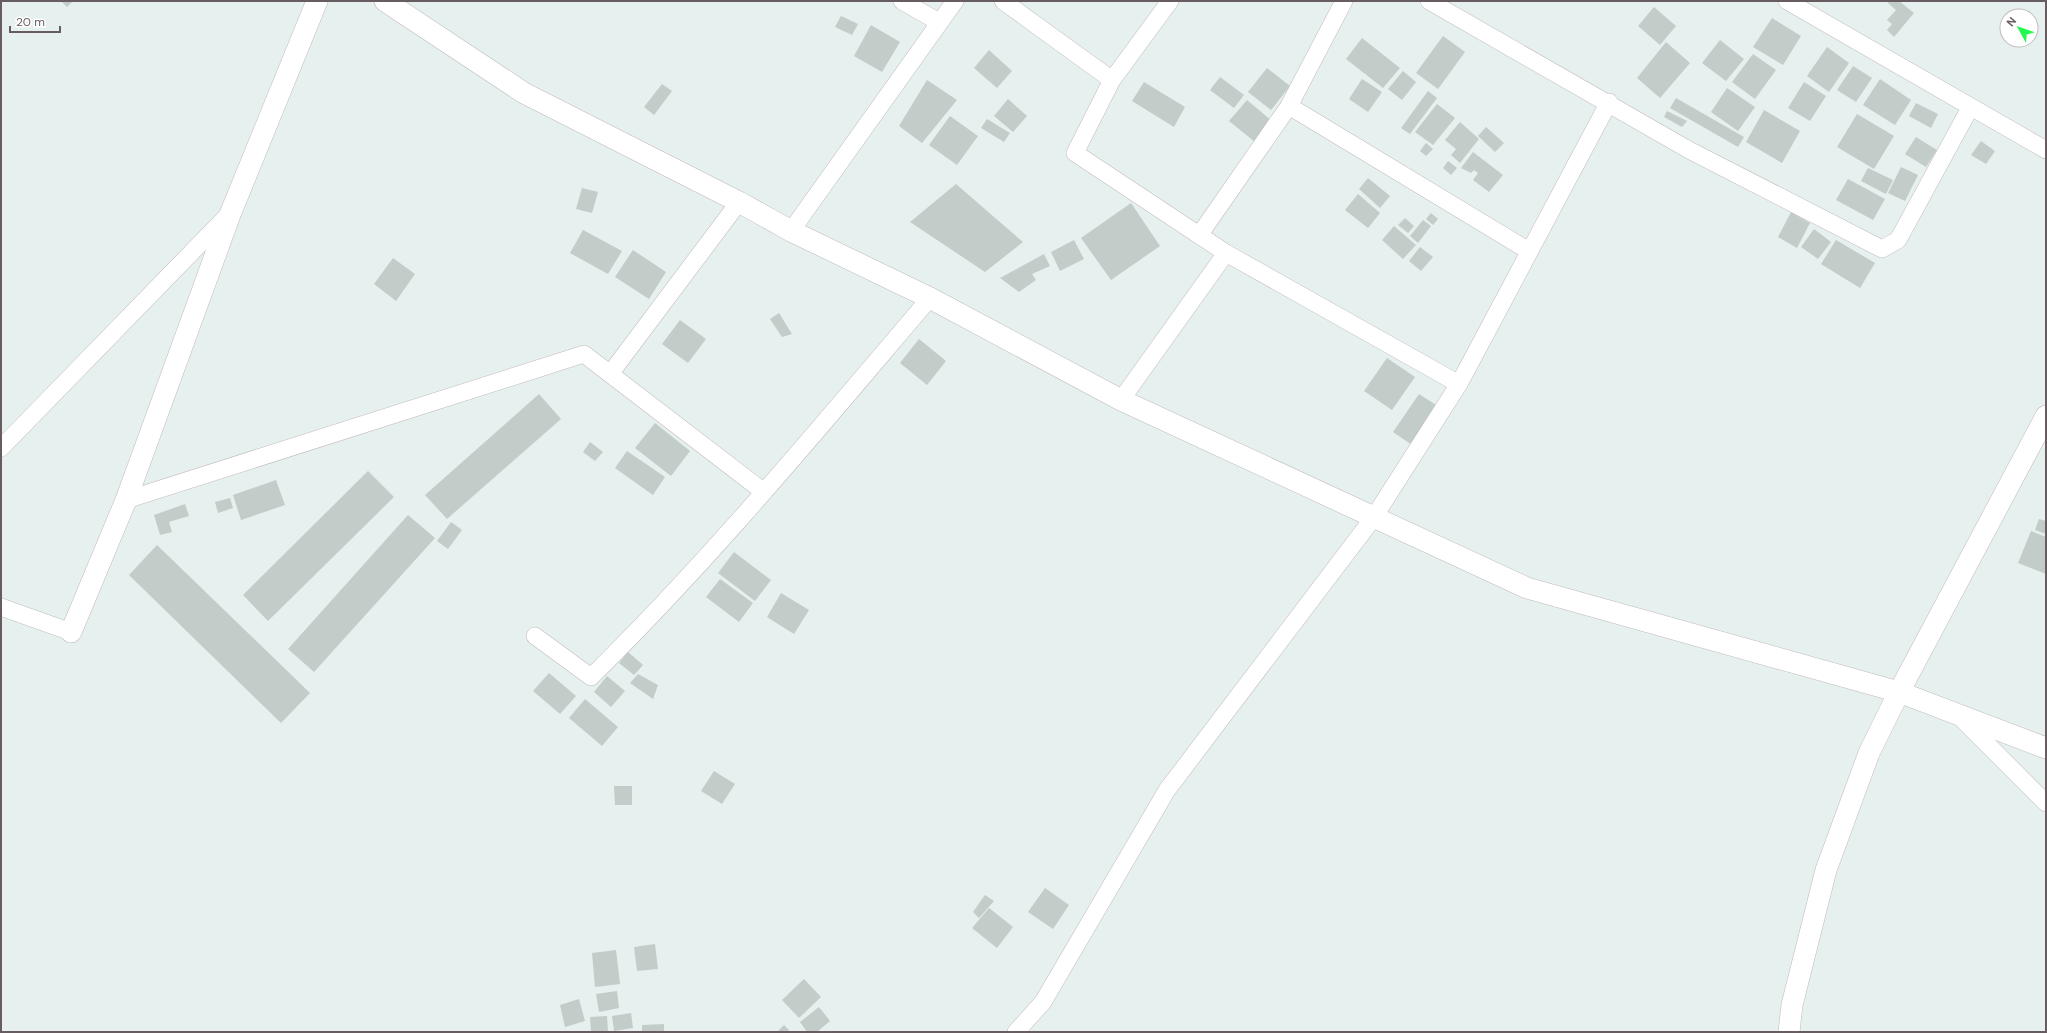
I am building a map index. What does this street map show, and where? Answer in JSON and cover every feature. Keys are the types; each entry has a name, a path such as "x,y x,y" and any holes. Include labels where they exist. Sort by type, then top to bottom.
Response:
{"street":[{"path":"1,607 71,632 126,500 231,212 317,1"},
{"path":"385,1 524,93 739,202 791,231 930,298 1120,400 1528,588 1899,692 2046,748"},
{"path":"902,1 939,22"},
{"path":"791,231 955,1"},
{"path":"1003,1 1112,80"},
{"path":"1170,1 1112,80 1075,153 1200,234 1226,253 1459,384"},
{"path":"1200,234 1289,106 1344,1"},
{"path":"1429,1 1609,102 1689,150 1882,249 1898,240 1970,108"},
{"path":"1787,1 1970,108 2046,150"},
{"path":"1016,1032 1043,1002 1167,790 1374,517 1459,384 1609,102"},
{"path":"1289,106 1529,251"},
{"path":"610,374 739,202"},
{"path":"1,448 231,212"},
{"path":"1120,400 1226,253"},
{"path":"535,636 591,677 629,639 764,492 930,298"},
{"path":"126,500 584,354 764,492"},
{"path":"1789,1032 1792,1005 1826,870 1869,753 1899,692 2046,416"},
{"path":"1959,716 2046,803"}],"building":[{"path":"61,1 73,1 67,7"},
{"path":"1889,1 1899,1 1914,13 1894,37 1887,30 1892,24 1887,20 1896,10 1888,3"},
{"path":"1654,7 1676,26 1660,45 1638,26"},
{"path":"841,16 858,24 852,35 835,27"},
{"path":"1772,18 1801,36 1783,65 1753,47"},
{"path":"871,25 900,42 882,72 854,56"},
{"path":"1443,36 1465,52 1438,89 1416,73"},
{"path":"1362,38 1400,68 1383,88 1346,59"},
{"path":"1720,40 1744,59 1726,81 1702,63"},
{"path":"1666,42 1690,63 1660,98 1637,78"},
{"path":"1827,47 1849,63 1829,92 1807,76"},
{"path":"989,50 1012,71 997,88 974,68"},
{"path":"1753,54 1776,70 1755,99 1732,82"},
{"path":"1853,66 1872,78 1856,102 1837,90"},
{"path":"1267,68 1290,86 1271,110 1248,92"},
{"path":"1403,71 1416,82 1402,100 1388,89"},
{"path":"1220,77 1244,95 1234,108 1210,90"},
{"path":"1362,79 1382,92 1368,112 1349,99"},
{"path":"1880,79 1911,100 1895,125 1863,105"},
{"path":"927,80 957,100 922,143 899,126"},
{"path":"1144,82 1185,107 1174,127 1132,101"},
{"path":"1804,82 1826,96 1810,121 1788,108"},
{"path":"662,84 672,91 654,115 644,107"},
{"path":"1727,88 1755,107 1738,131 1711,112"},
{"path":"1428,91 1437,98 1410,134 1401,128"},
{"path":"1676,98 1744,137 1738,147 1670,108"},
{"path":"1008,99 1027,116 1013,132 994,116"},
{"path":"1247,100 1272,121 1255,142 1229,121"},
{"path":"1916,103 1938,114 1931,128 1909,116"},
{"path":"1437,104 1455,118 1433,145 1415,132"},
{"path":"1764,110 1800,131 1782,163 1746,142"},
{"path":"1667,111 1687,121 1682,127 1664,117"},
{"path":"1857,114 1894,136 1874,169 1837,147"},
{"path":"950,116 978,136 957,165 929,145"},
{"path":"987,119 1010,133 1004,142 981,128"},
{"path":"1460,122 1479,139 1460,163 1451,155 1456,149 1445,140"},
{"path":"1486,127 1504,143 1495,152 1478,136"},
{"path":"1916,137 1937,150 1926,167 1905,154"},
{"path":"1981,141 1995,151 1986,164 1971,155"},
{"path":"1426,143 1433,149 1426,156 1420,151"},
{"path":"1473,152 1503,175 1489,192 1473,180 1478,173 1474,170 1471,173 1461,168"},
{"path":"1448,161 1457,168 1451,175 1443,168"},
{"path":"1901,167 1918,175 1905,201 1888,193"},
{"path":"1868,168 1893,180 1886,194 1861,181"},
{"path":"1368,178 1390,196 1380,208 1359,189"},
{"path":"1848,179 1885,199 1873,220 1836,200"},
{"path":"956,184 1023,242 985,272 910,222"},
{"path":"582,188 598,192 592,213 576,209"},
{"path":"1358,194 1380,213 1368,228 1345,210"},
{"path":"1131,203 1160,246 1111,280 1081,238"},
{"path":"1791,212 1810,223 1797,248 1778,237"},
{"path":"1431,213 1438,219 1433,225 1426,219"},
{"path":"1405,218 1414,226 1408,233 1398,225"},
{"path":"1423,220 1431,226 1418,243 1410,236"},
{"path":"1394,226 1416,245 1403,259 1382,240"},
{"path":"1814,229 1831,242 1818,259 1801,247"},
{"path":"583,230 622,251 608,274 570,253"},
{"path":"1074,240 1084,259 1060,271 1051,252"},
{"path":"1836,240 1875,263 1860,288 1821,264"},
{"path":"1420,247 1433,257 1421,271 1409,261"},
{"path":"633,250 666,272 649,299 615,277"},
{"path":"1044,254 1050,266 1032,274 1036,280 1019,292 1000,278"},
{"path":"393,258 415,274 396,301 374,284"},
{"path":"779,313 792,334 782,337 770,319"},
{"path":"680,320 706,339 688,363 662,344"},
{"path":"919,339 946,361 927,385 900,363"},
{"path":"1387,358 1415,377 1392,410 1364,391"},
{"path":"539,394 561,419 447,519 425,495"},
{"path":"1419,394 1444,410 1418,449 1393,432"},
{"path":"655,423 690,451 671,476 635,448"},
{"path":"590,442 603,452 595,461 583,452"},
{"path":"627,451 665,477 653,495 615,468"},
{"path":"368,471 394,497 268,621 243,595"},
{"path":"276,480 285,505 241,520 233,495"},
{"path":"230,498 233,508 218,513 215,502"},
{"path":"185,504 189,516 169,522 172,532 160,535 154,515"},
{"path":"408,515 435,538 314,672 288,649"},
{"path":"2039,519 2046,521 2046,534 2035,530"},
{"path":"451,522 462,530 448,549 437,541"},
{"path":"2031,531 2046,537 2046,574 2018,563"},
{"path":"157,545 310,693 281,723 129,575"},
{"path":"734,552 771,580 755,601 718,573"},
{"path":"720,579 753,603 739,622 706,597"},
{"path":"781,593 809,610 794,634 767,617"},
{"path":"628,652 643,665 634,675 619,663"},
{"path":"549,673 576,696 560,714 533,691"},
{"path":"638,674 658,685 653,699 630,683"},
{"path":"607,676 625,691 611,707 594,692"},
{"path":"585,699 618,727 602,746 569,718"},
{"path":"714,771 735,784 722,804 701,791"},
{"path":"614,786 632,786 632,805 615,805"},
{"path":"1045,888 1069,905 1053,929 1028,912"},
{"path":"985,895 994,901 979,918 973,912"},
{"path":"989,908 1013,927 997,948 972,928"},
{"path":"655,944 658,969 637,971 634,947"},
{"path":"616,950 620,984 595,987 592,953"},
{"path":"804,979 821,997 799,1018 782,1000"},
{"path":"617,991 619,1008 599,1012 596,994"},
{"path":"579,999 585,1021 565,1027 560,1005"},
{"path":"819,1007 830,1021 817,1032 807,1032 800,1022"},
{"path":"631,1013 633,1028 614,1031 612,1016"},
{"path":"607,1016 608,1032 591,1032 590,1017"},
{"path":"664,1024 664,1032 642,1032 642,1025"},
{"path":"784,1025 789,1030 788,1032 777,1032"}]}
